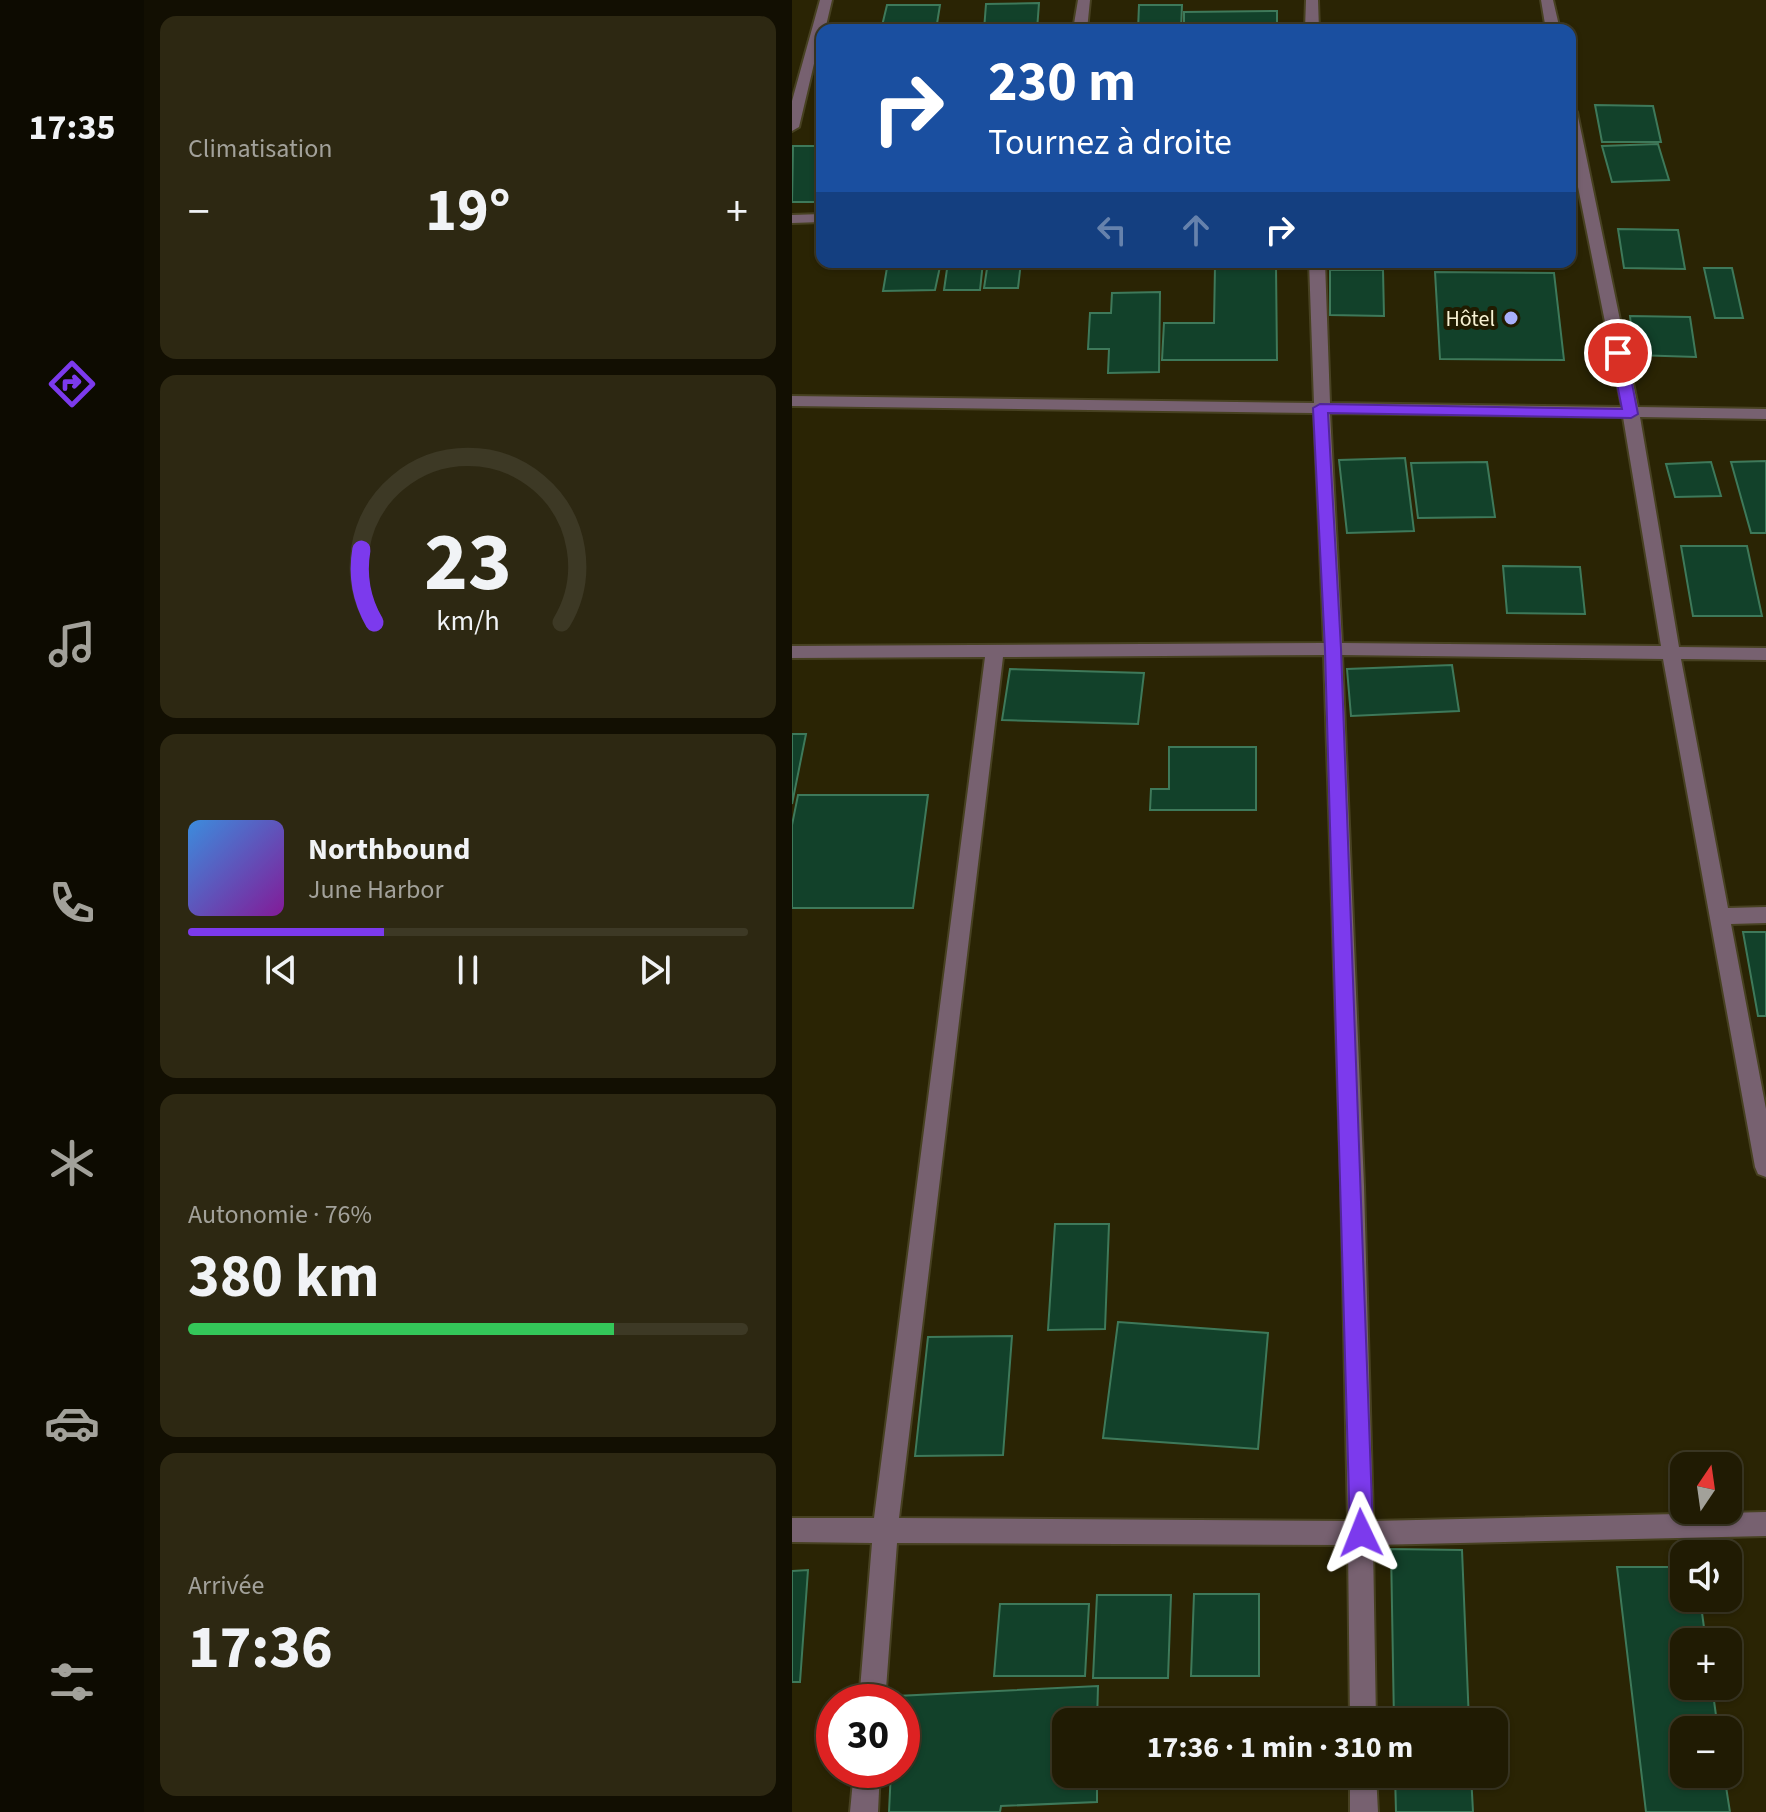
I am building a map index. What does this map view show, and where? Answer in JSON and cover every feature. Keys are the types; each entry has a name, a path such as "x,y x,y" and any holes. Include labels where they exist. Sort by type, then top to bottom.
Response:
{"street":[{"path":"820,24 826,0"},
{"path":"1081,24 1084,0"},
{"path":"1312,0 1312,24"},
{"path":"1547,0 1552,24"},
{"path":"792,127 816,37"},
{"path":"1576,142 1631,414 1671,655 1722,916 1766,1167"},
{"path":"792,219 816,218"},
{"path":"1317,268 1320,408 1333,649 1361,1533 1363,1708"},
{"path":"792,401 1766,414"},
{"path":"792,652 1333,649 1766,654"},
{"path":"873,1684 885,1531 995,652"},
{"path":"1722,916 1766,915"},
{"path":"792,1530 1361,1533 1766,1524"},
{"path":"864,1812 866,1788"},
{"path":"1363,1788 1364,1812"}],"building":[{"path":"1039,3 1037,24 984,24 986,4"},
{"path":"887,5 940,5 937,24 882,24"},
{"path":"1139,5 1182,5 1181,24 1138,24"},
{"path":"1277,11 1277,24 1184,24 1184,12"},
{"path":"1595,105 1653,106 1661,142 1602,142"},
{"path":"1658,144 1669,180 1612,182 1602,146"},
{"path":"793,146 816,146 816,202 792,202"},
{"path":"1618,229 1678,230 1685,269 1624,268"},
{"path":"887,268 940,268 935,290 883,291"},
{"path":"947,268 982,268 980,290 944,290"},
{"path":"987,268 1020,268 1018,288 984,288"},
{"path":"1215,268 1276,268 1277,360 1162,360 1164,323 1214,323"},
{"path":"1704,268 1732,268 1743,318 1715,318"},
{"path":"1330,270 1383,270 1384,316 1330,315"},
{"path":"1435,272 1554,273 1564,360 1440,359"},
{"path":"1160,292 1159,372 1108,373 1109,349 1088,349 1090,313 1111,313 1112,293"},
{"path":"1630,316 1690,317 1696,357 1634,355"},
{"path":"1405,458 1414,531 1347,533 1339,460"},
{"path":"1766,461 1766,533 1751,533 1731,462"},
{"path":"1487,462 1495,517 1418,518 1411,463"},
{"path":"1711,462 1721,496 1675,497 1666,464"},
{"path":"1681,546 1747,546 1762,616 1693,616"},
{"path":"1503,566 1580,567 1585,614 1507,613"},
{"path":"1452,665 1459,711 1351,716 1347,669"},
{"path":"1010,669 1144,673 1138,724 1002,720"},
{"path":"792,734 806,734 792,804"},
{"path":"1169,747 1256,747 1256,810 1150,810 1151,789 1169,789"},
{"path":"798,795 928,795 913,908 792,908 792,825"},
{"path":"1743,932 1766,932 1766,1016 1758,1016"},
{"path":"1055,1224 1109,1224 1105,1329 1048,1330"},
{"path":"1118,1322 1268,1333 1258,1449 1103,1438"},
{"path":"1012,1336 1003,1455 915,1456 928,1337"},
{"path":"1391,1549 1462,1550 1468,1708 1394,1708"},
{"path":"1617,1567 1670,1567 1670,1612 1702,1612 1704,1628 1670,1628 1670,1700 1714,1700 1716,1716 1670,1716 1670,1788 1726,1788 1730,1812 1646,1812"},
{"path":"808,1570 800,1682 792,1682 792,1571"},
{"path":"1194,1594 1259,1594 1259,1676 1191,1676"},
{"path":"1097,1595 1171,1595 1168,1678 1093,1678"},
{"path":"1000,1604 1089,1604 1085,1676 994,1676"},
{"path":"1098,1686 1097,1708 1052,1708 1052,1788 1097,1788 1097,1802 1001,1806 1000,1812 889,1812 890,1788 920,1788 920,1695"},
{"path":"1395,1788 1472,1788 1473,1812 1396,1812"}],"place":[{"name":"Hôtel","path":"1511,318"}],"route":[{"path":"1361,1533 1333,649 1320,408 1631,414 1618,353"}]}
